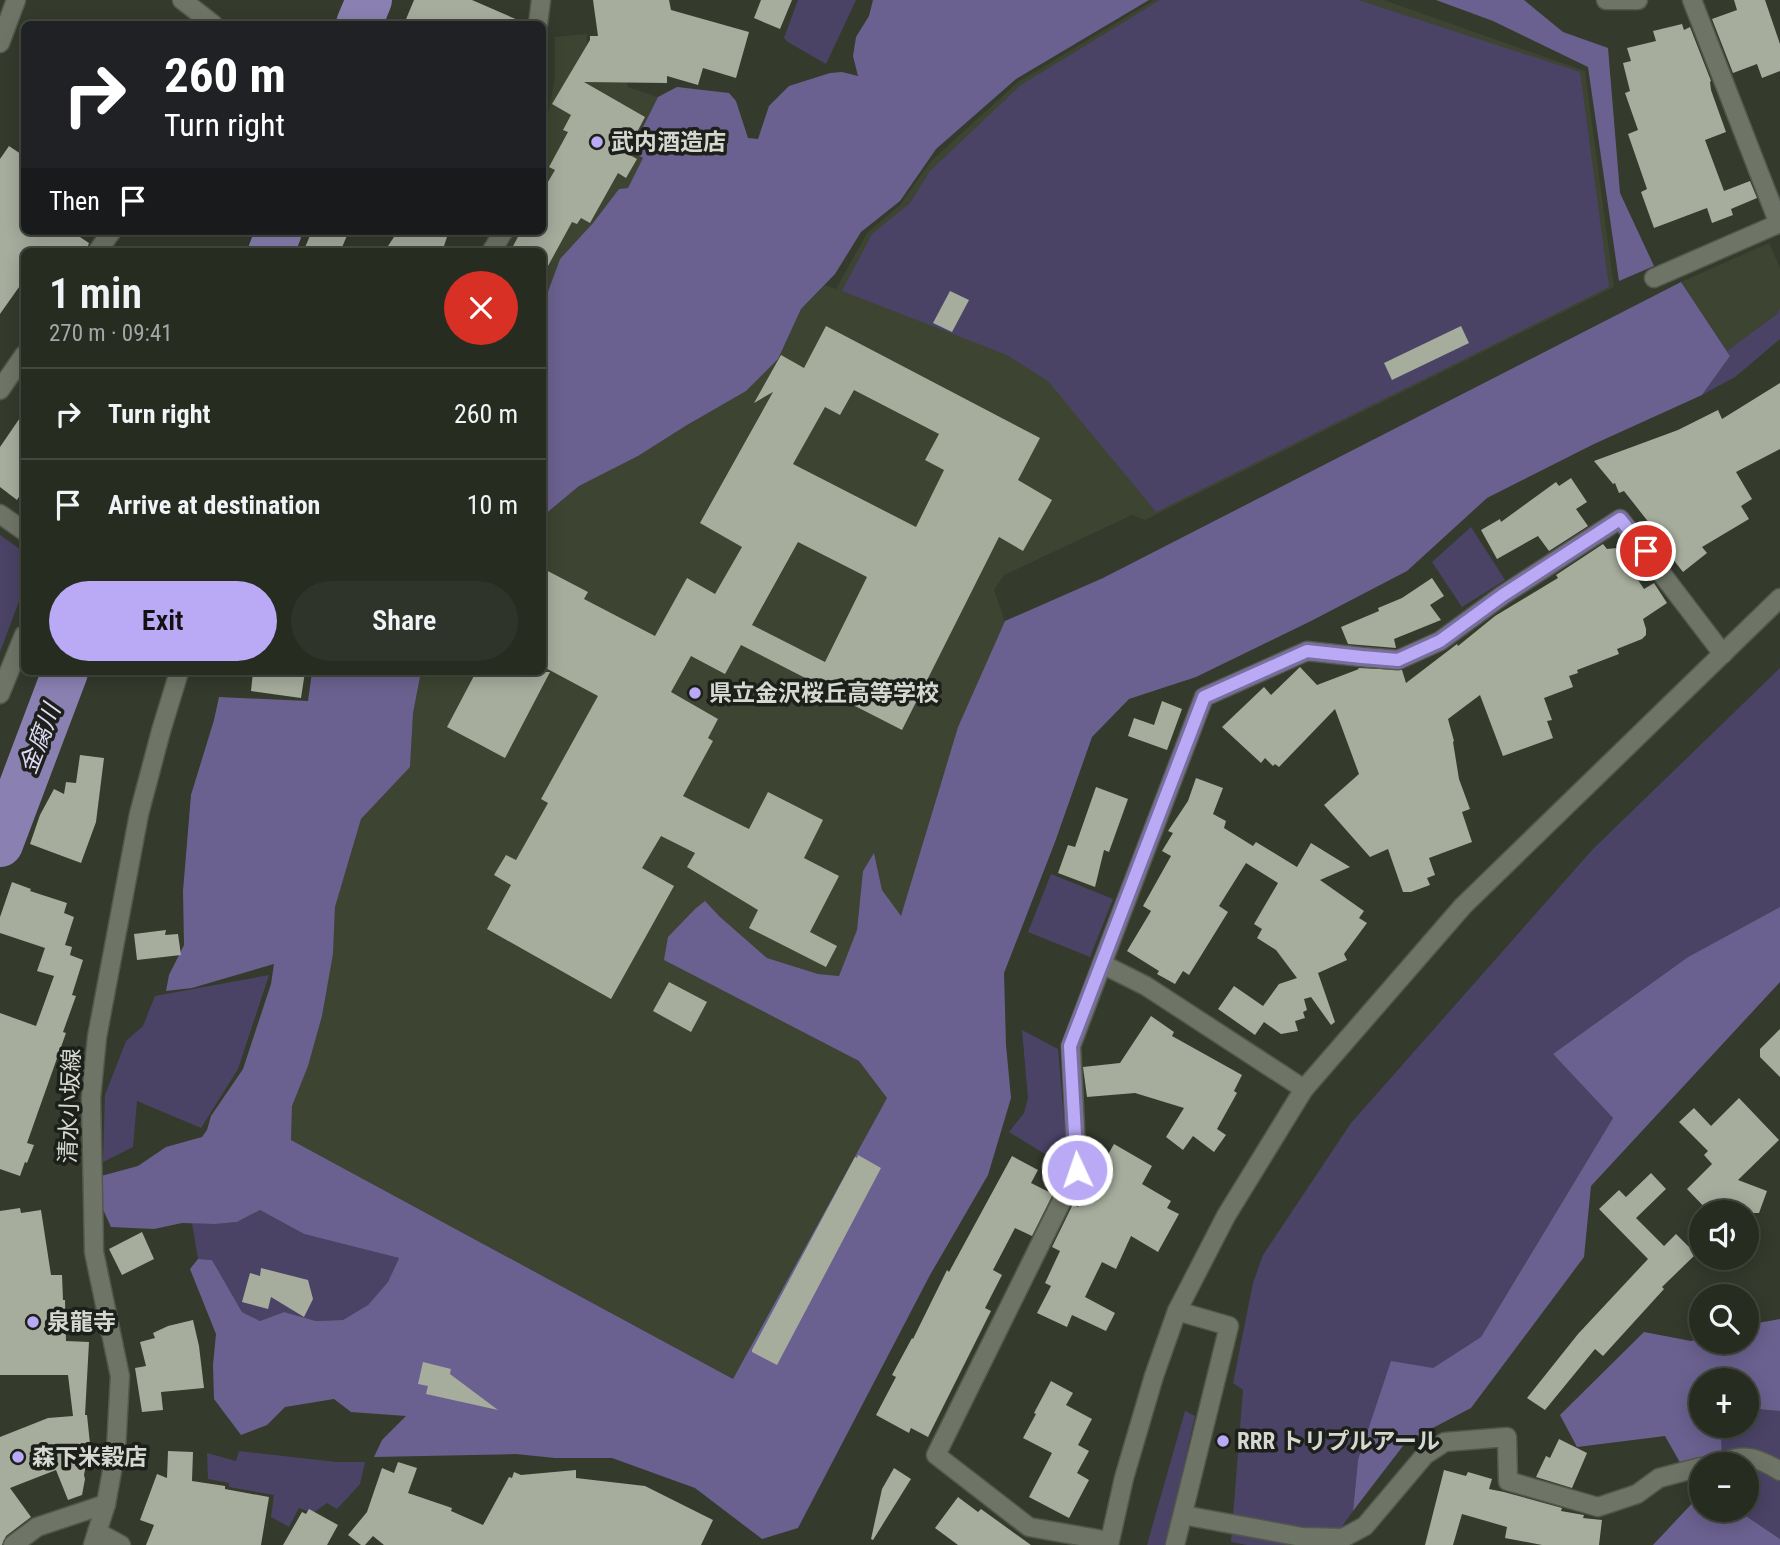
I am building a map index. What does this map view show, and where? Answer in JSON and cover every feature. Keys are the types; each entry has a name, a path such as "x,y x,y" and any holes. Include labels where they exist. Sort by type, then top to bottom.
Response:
{"street":[{"path":"0,43 16,0"},
{"path":"182,0 210,21"},
{"path":"538,21 541,0"},
{"path":"1606,0 1638,0"},
{"path":"1654,278 1779,224 1692,0"},
{"path":"0,390 21,359"},
{"path":"0,514 21,529"},
{"path":"1723,654 1620,519 1503,595 1440,641 1398,660 1307,651 1204,697 1070,1046 1077,1170 936,1455 1029,1527 1109,1543 1124,1478 1154,1376 1177,1311 1226,1216 1304,1089 1463,906 1723,654 1780,598"},
{"path":"0,694 21,642"},
{"name":"清水小坂線","path":"95,1539 106,1504 116,1449 120,1376 94,1252 91,1098 97,1037 139,814 178,675"},
{"path":"1102,964 1146,986 1304,1089"},
{"path":"1175,1545 1229,1326 1177,1311"},
{"path":"1183,1515 1301,1537 1343,1538 1366,1526 1425,1455 1445,1442 1507,1437 1508,1481 1598,1507 1637,1494 1658,1478 1689,1470"},
{"path":"1759,1460 1780,1471"},
{"path":"13,1545 37,1527 106,1504"},
{"path":"95,1539 121,1545"}],"shaded area":[{"path":"798,0 856,0 826,64 784,38"},
{"path":"873,0 1149,0 1016,79 936,149 900,201 861,232 835,274 801,309 778,359 746,391 638,456 579,486 546,514 546,297 560,259 619,189 628,188 643,158 631,151 658,97 677,87 729,93 736,101 748,138 758,139 769,106 789,86 830,73 842,72 858,76 853,56 856,37 869,16"},
{"name":"県立金沢桜丘高等学校","path":"1154,0 1384,0 1585,71 1614,287 1145,520 1132,515 1004,575 994,590 1005,621 958,727 901,917 882,890 874,854 863,871 857,931 839,976 818,974 767,958 705,902 664,960 859,1061 887,1098 733,1379 291,1140 292,1106 308,1066 322,1016 333,954 335,907 361,819 410,767 413,713 420,675 546,675 546,514 579,486 638,456 687,425 778,359 801,309 825,285 836,289 867,233 900,205 931,161 1018,82"},
{"path":"1160,0 1358,0 1580,72 1609,287 1156,512 1048,381 1007,355 842,291 872,234 910,203 930,171 1021,85"},
{"path":"1436,0 1524,0 1563,32 1608,48 1620,193 1654,266 1619,281 1588,67 1493,21"},
{"name":"武内酒造店","path":"587,34 586,57 625,76 628,87 658,97 631,151 643,158 628,188 619,189 560,259 546,297 546,248 507,248 514,235 546,235 546,127 555,76 555,37"},
{"path":"1769,243 1780,268 1780,308 1777,314 1727,351 1681,282"},
{"path":"1681,282 1730,356 1702,395 1594,444 1487,498 1407,571 1196,677 1129,699 1092,737 1004,973 1011,1098 988,1175 930,1275 798,1528 762,1539 695,1488 612,1458 555,1458 516,1454 374,1457 382,1440 406,1416 351,1412 334,1399 285,1407 267,1425 241,1435 214,1399 216,1334 190,1269 198,1259 212,1260 242,1312 260,1321 284,1312 316,1321 343,1320 368,1305 388,1282 399,1258 304,1234 260,1210 237,1222 182,1223 154,1229 111,1227 101,1205 101,1176 138,1166 166,1147 202,1137 211,1116 243,1069 271,984 274,964 192,988 166,991 169,975 184,945 183,891 191,795 219,697 308,701 312,675 420,675 413,713 410,767 361,819 335,907 333,954 322,1016 308,1066 292,1106 291,1140 733,1379 887,1098 859,1061 664,960 668,937 705,901 767,958 818,974 839,976 857,930 863,871 874,853 882,890 901,916 958,727 1005,621 1103,578"},
{"path":"1780,308 1780,339 1735,377 1702,395 1730,356 1727,351 1777,314"},
{"path":"1471,527 1505,580 1462,607 1432,562"},
{"path":"0,535 21,550 21,596 0,652"},
{"path":"1780,668 1780,907 1688,957 1553,1054 1613,1118 1481,1337 1433,1368 1358,1460 1353,1511 1329,1545 1247,1545 1231,1542 1243,1390 1233,1383 1253,1283 1263,1255 1351,1123 1593,849"},
{"path":"1051,874 1113,899 1090,957 1028,932"},
{"path":"1780,907 1780,982 1591,1186 1584,1257 1471,1408 1406,1442 1353,1511 1358,1460 1391,1361 1433,1368 1481,1337 1613,1118 1553,1054 1688,957"},
{"path":"269,975 238,1069 201,1128 137,1101 133,1147 103,1162 105,1095 126,1041 143,1026 155,996"},
{"path":"1022,1030 1058,1049 1068,1168 1009,1132 1024,1113 1028,1098"},
{"path":"260,1210 304,1234 399,1258 388,1282 368,1305 343,1320 316,1321 284,1312 260,1321 242,1312 212,1260 198,1259 192,1223 237,1222"},
{"path":"1780,1319 1780,1411 1759,1409 1759,1368 1689,1368 1689,1438 1721,1438 1722,1452 1689,1452 1689,1478 1665,1436 1577,1447 1560,1415 1644,1332 1689,1341 1689,1354 1759,1354 1759,1323"},
{"path":"1759,1409 1780,1411 1780,1539 1755,1522 1759,1522 1759,1452 1722,1452 1721,1438 1759,1438"},
{"path":"1185,1411 1195,1416 1166,1545 1147,1545"},
{"path":"239,1451 337,1462 365,1462 360,1484 337,1509 327,1503 313,1513 299,1508 289,1527 271,1517 274,1495 229,1487 229,1483 208,1479 207,1453 236,1461"},
{"path":"1689,1507 1689,1522 1755,1522 1780,1539 1780,1545 1653,1545"}],"building":[{"path":"414,0 472,0 520,21 405,21"},
{"path":"593,0 669,0 671,10 749,32 736,78 703,68 698,85 667,76 667,83 584,82 645,117 626,153 637,159 626,178 618,173 590,223 581,218 577,224 572,222 546,270 546,248 512,248 519,235 546,235 546,185 555,170 549,167 568,132 563,130 571,115 552,104 590,36 598,36"},
{"path":"761,0 792,0 780,29 754,18"},
{"path":"1734,0 1765,0 1780,44 1780,71 1762,78 1757,64 1733,73 1712,19 1737,10"},
{"path":"1682,24 1684,30 1690,27 1711,81 1711,90 1726,132 1705,140 1724,191 1750,181 1757,198 1731,209 1733,215 1712,223 1707,208 1654,228 1641,192 1647,189 1628,134 1638,130 1625,93 1630,91 1623,63 1631,61 1627,48 1656,41 1653,31"},
{"path":"9,146 21,154 21,235 77,235 89,243 87,248 21,248 21,284 0,314 0,159"},
{"path":"310,235 347,235 342,248 305,248"},
{"path":"395,235 448,235 443,248 387,248"},
{"path":"950,291 969,300 952,332 933,323"},
{"path":"826,326 1040,438 1018,480 1052,500 1023,551 999,537 902,730 741,645 725,674 691,656 671,692 718,719 708,738 713,741 683,796 749,829 768,792 823,820 804,858 839,876 810,932 837,946 826,967 749,928 758,910 687,867 695,853 661,836 642,868 674,886 611,999 487,929 511,885 494,875 506,855 516,860 548,803 541,799 598,696 546,668 546,570 588,592 584,599 655,636 687,578 715,594 742,547 700,523 773,392 754,403 781,355 804,368","holes":["854,390 939,434 925,460 944,470 916,527 793,464 825,407 840,415","798,542 867,577 825,662 752,625"]},
{"path":"1461,326 1469,343 1392,380 1384,363"},
{"path":"1780,383 1780,449 1736,472 1752,499 1741,506 1749,519 1702,547 1707,553 1683,572 1658,540 1661,538 1624,491 1619,493 1615,483 1613,484 1594,461 1678,430 1718,410 1722,419"},
{"path":"21,416 21,494 17,500 0,487 0,447"},
{"path":"1571,478 1587,502 1576,509 1588,526 1549,551 1538,536 1497,559 1481,530 1500,519 1501,522 1556,482 1559,486"},
{"path":"1603,544 1607,549 1617,548 1644,589 1654,583 1667,603 1643,619 1646,635 1642,639 1617,649 1619,654 1577,670 1578,673 1569,676 1573,687 1544,698 1552,720 1547,721 1553,738 1503,756 1480,695 1448,719 1459,779 1470,809 1462,812 1472,842 1429,858 1435,875 1427,878 1430,885 1403,892 1388,849 1370,857 1324,805 1359,774 1335,709 1279,767 1275,764 1273,766 1265,758 1261,763 1222,727 1264,687 1271,695 1300,667 1317,685 1358,668 1402,670 1406,683 1495,616 1558,578 1556,575"},
{"path":"1432,578 1444,596 1430,605 1441,620 1394,639 1396,648 1348,644 1341,627 1379,611 1378,608 1402,598"},
{"path":"546,672 550,672 505,758 447,727 474,675 546,675"},
{"path":"253,675 305,675 301,698 251,691"},
{"path":"1162,701 1182,709 1167,750 1128,736 1134,718 1154,725"},
{"path":"80,755 104,758 96,822 81,863 30,844 40,815 54,789 64,794 66,782 76,783"},
{"path":"1196,778 1223,788 1213,814 1226,821 1224,828 1253,846 1256,842 1297,867 1311,843 1350,867 1320,880 1364,911 1359,918 1367,923 1344,954 1347,960 1318,973 1335,1022 1331,1025 1311,997 1304,999 1307,1010 1303,1012 1305,1018 1295,1021 1298,1031 1281,1034 1264,1022 1255,1035 1218,1009 1234,986 1263,1006 1279,984 1297,978 1276,950 1257,938 1262,929 1254,924 1278,883 1246,863 1219,906 1228,912 1189,975 1183,971 1175,984 1127,951 1151,911 1143,906 1171,856 1162,851 1173,833 1168,831 1188,801"},
{"path":"1096,787 1128,799 1109,852 1104,850 1095,887 1058,873 1068,845 1075,847"},
{"path":"12,882 67,903 64,913 74,917 65,945 72,947 70,955 83,960 72,995 76,996 63,1032 66,1033 27,1143 34,1145 20,1176 0,1169 0,1013 36,1026 54,976 37,971 45,948 0,933 0,917"},
{"path":"166,930 165,935 178,934 181,955 137,960 134,934"},
{"path":"669,982 707,1002 691,1032 653,1011"},
{"path":"1151,1016 1174,1032 1172,1036 1242,1075 1234,1091 1237,1093 1217,1129 1226,1135 1214,1152 1193,1136 1183,1150 1166,1137 1184,1108 1135,1093 1087,1097 1083,1067 1120,1063"},
{"path":"1780,1029 1780,1077 1760,1057 1760,1049"},
{"path":"1739,1098 1779,1140 1738,1180 1767,1191 1759,1213 1759,1200 1698,1200 1687,1189 1712,1164 1704,1155 1708,1151 1679,1122 1694,1108 1711,1126"},
{"path":"1114,1144 1152,1166 1142,1184 1171,1201 1167,1208 1179,1214 1158,1252 1131,1236 1116,1269 1102,1262 1085,1297 1115,1313 1106,1331 1072,1315 1067,1327 1037,1313 1051,1286 1045,1283 1060,1251 1052,1247 1073,1204 1078,1207"},
{"path":"858,1155 881,1168 777,1365 752,1350"},
{"path":"1012,1156 1038,1170 1031,1183 1053,1194 1032,1236 1015,1228 993,1270 1002,1275 985,1308 991,1311 928,1437 911,1428 909,1433 876,1415 896,1377 892,1375 947,1270 949,1272"},
{"path":"1651,1173 1666,1189 1636,1218 1664,1246 1676,1234 1689,1247 1689,1261 1662,1287 1664,1289 1603,1356 1595,1349 1545,1410 1527,1398 1578,1334 1648,1259 1599,1209 1619,1190 1626,1197"},
{"path":"20,1208 21,1213 41,1210 51,1275 62,1275 66,1341 89,1342 85,1415 90,1444 82,1495 68,1500 56,1470 10,1488 31,1517 6,1536 0,1545 0,1437 48,1418 73,1416 68,1375 0,1375 0,1211"},
{"path":"142,1232 154,1259 122,1275 109,1249"},
{"path":"261,1268 308,1280 313,1299 304,1317 271,1297 268,1309 242,1302 250,1273 260,1276"},
{"path":"193,1320 204,1388 161,1392 163,1410 142,1412 135,1368 146,1366 140,1342 155,1338 153,1333 168,1326"},
{"path":"423,1362 451,1369 450,1374 498,1410 426,1394 428,1386 418,1384"},
{"path":"1051,1381 1073,1393 1066,1405 1092,1419 1078,1445 1089,1451 1077,1473 1089,1480 1069,1518 1029,1497 1052,1453 1023,1438"},
{"path":"1559,1439 1587,1453 1572,1488 1536,1477 1546,1456 1550,1458"},
{"path":"168,1451 193,1452 192,1481 269,1497 261,1545 146,1545 154,1525 140,1520 157,1474 167,1478"},
{"path":"398,1462 417,1468 408,1493 452,1508 451,1511 483,1525 514,1472 521,1475 576,1470 576,1478 645,1486 713,1520 701,1545 384,1545 373,1536 365,1545 361,1545 348,1535 367,1512 382,1468 394,1473"},
{"path":"894,1468 911,1479 873,1540 871,1539 882,1489"},
{"path":"1444,1470 1466,1476 1468,1472 1492,1479 1489,1489 1562,1508 1561,1511 1584,1515 1583,1518 1602,1520 1599,1545 1542,1545 1505,1538 1507,1527 1462,1514 1453,1545 1425,1545"},
{"path":"958,1497 978,1512 981,1509 1031,1545 958,1545 935,1528"},
{"path":"309,1509 338,1525 327,1545 283,1545 302,1512 306,1514"}],"waterway":[{"name":"金腐川","path":"360,21 369,0"},
{"name":"金腐川","path":"273,248 277,235"},
{"name":"金腐川","path":"0,844 64,675"}],"place":[{"name":"武内酒造店","path":"597,142"},
{"name":"県立金沢桜丘高等学校","path":"695,693"},
{"name":"泉龍寺","path":"33,1322"},
{"name":"RRR トリプルアール","path":"1223,1441"},
{"name":"森下米穀店","path":"18,1457"}],"route":[{"path":"1077,1170 1070,1046 1204,697 1307,651 1398,660 1440,641 1503,595 1620,519 1646,551"}]}
